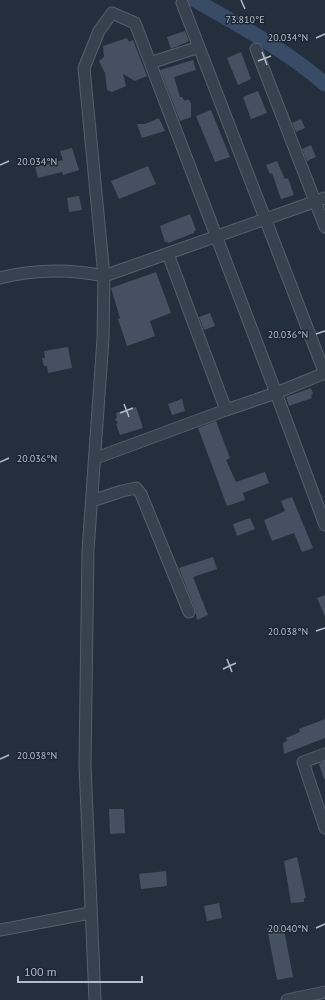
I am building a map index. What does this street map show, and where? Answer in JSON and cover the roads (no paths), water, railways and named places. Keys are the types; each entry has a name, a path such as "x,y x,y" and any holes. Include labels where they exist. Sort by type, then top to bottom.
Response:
{"street":[{"path":"96,458 325,374 182,3"},
{"path":"95,1000 93,941 90,913 85,765 88,550 96,458 103,339 104,276 84,68 99,32 112,13 135,22 325,525"},
{"path":"150,63 199,47"},
{"path":"256,49 320,200 325,227"},
{"path":"0,278 49,270 83,272 104,276 216,238 320,200"},
{"path":"168,254 226,410"},
{"path":"92,501 136,488 141,494 189,612"},
{"path":"325,754 303,762 325,828"},
{"path":"0,930 90,913"},
{"path":"287,1000 325,992"}],"waterway":[{"path":"195,0 279,49 325,84"}]}
